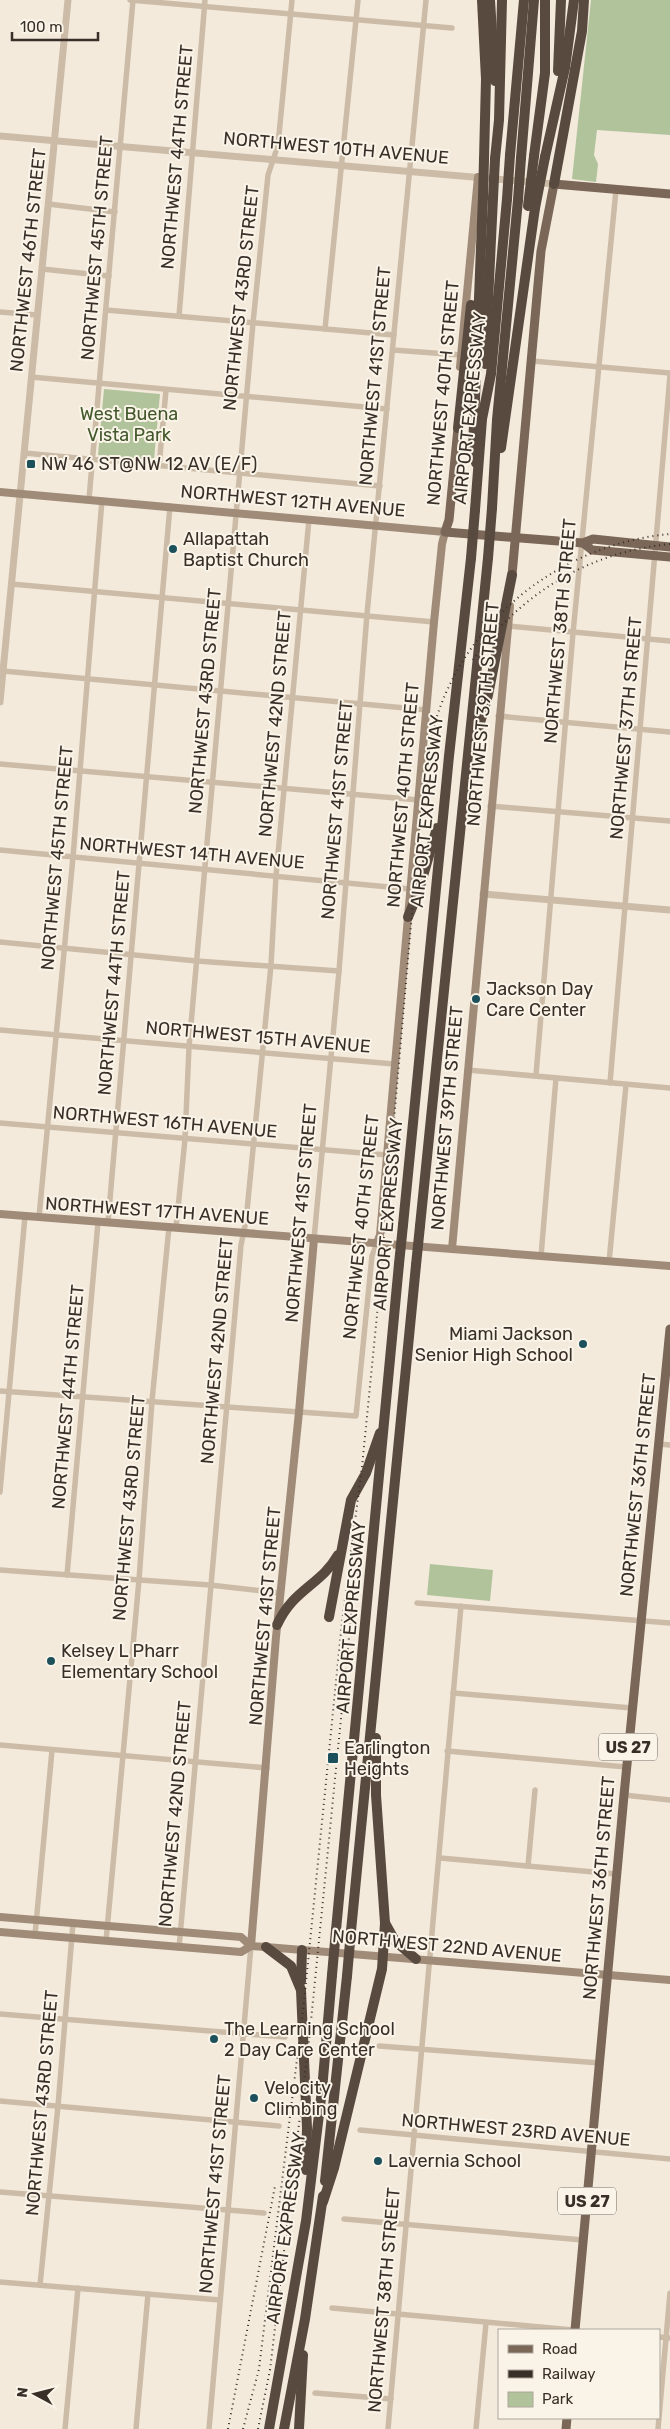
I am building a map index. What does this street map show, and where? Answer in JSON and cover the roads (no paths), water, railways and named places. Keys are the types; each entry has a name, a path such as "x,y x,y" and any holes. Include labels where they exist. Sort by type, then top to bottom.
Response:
{"highway":[{"path":"482,0 490,159"},
{"path":"482,419 488,197 494,68 490,0"},
{"path":"490,159 499,120 502,0"},
{"name":"AIRPORT EXPRESSWAY","path":"269,2428 306,2221 322,2090 399,1264 446,785 476,510 482,419 491,374 524,0"},
{"name":"AIRPORT EXPRESSWAY","path":"284,2429 305,2319 322,2202 347,1976 416,1265 488,558 495,484 497,420 518,200 534,0"},
{"path":"495,484 528,256 531,207 540,156 546,38 545,0"},
{"path":"552,122 560,51 561,0"},
{"path":"540,156 552,122 565,68 574,0"},
{"path":"554,184 576,64 584,0"},
{"path":"458,428 481,222 488,197"},
{"path":"478,475 473,449 481,222"},
{"path":"468,760 482,723 512,575"},
{"path":"408,917 423,877 446,785"},
{"path":"329,1617 351,1500 366,1473 386,1413"},
{"path":"277,1625 289,1603 332,1565 343,1540"},
{"path":"322,2202 334,2168 382,1969 385,1922 376,1772 379,1657"},
{"path":"385,1922 399,1946 416,1959"},
{"path":"266,1947 291,1966 302,1990"},
{"path":"302,1950 307,2128 306,2221"},
{"path":"299,2429 305,2319"}],"main road":[{"name":"NORTHWEST 40TH STREET","path":"378,1243 434,622 442,544 448,520 458,428 460,355 478,177"},
{"name":"NORTHWEST 10TH AVENUE","path":"554,184 670,194"},
{"name":"NORTHWEST 39TH STREET","path":"452,1249 541,250 554,184"},
{"name":"NORTHWEST 12TH AVENUE","path":"0,492 516,538 583,543 593,540 670,547"},
{"name":"NORTHWEST 12TH AVENUE","path":"583,543 592,550 670,557"},
{"name":"NORTHWEST 17TH AVENUE","path":"0,1214 670,1266"},
{"name":"NORTHWEST 41ST STREET","path":"251,1946 267,1768 277,1625 299,1412 314,1239"},
{"name":"NORTHWEST 36TH STREET","path":"574,2329 626,1767 670,1329"},
{"name":"NORTHWEST 22ND AVENUE","path":"0,1917 241,1937 251,1946"},
{"name":"NORTHWEST 22ND AVENUE","path":"0,1932 241,1952 251,1946 266,1947 670,1980"}],"street":[{"name":"NORTHWEST 46TH STREET","path":"0,702 68,0"},
{"path":"132,0 204,8 452,28"},
{"name":"NORTHWEST 45TH STREET","path":"89,499 110,276 132,0"},
{"name":"NORTHWEST 44TH STREET","path":"179,316 205,0"},
{"name":"NORTHWEST 43RD STREET","path":"106,1941 152,1401 185,1139 197,961 252,323 268,175 278,145 292,0"},
{"path":"325,329 358,0"},
{"name":"NORTHWEST 41ST STREET","path":"314,1239 329,1059 339,970 376,525 426,0"},
{"name":"NORTHWEST 10TH AVENUE","path":"0,136 554,184"},
{"name":"NORTHWEST 38TH STREET","path":"536,1075 573,633 616,190"},
{"path":"48,204 115,212"},
{"path":"42,269 110,276"},
{"path":"106,310 394,335"},
{"path":"0,312 37,316"},
{"path":"393,350 460,355"},
{"path":"532,361 670,374"},
{"name":"NORTHWEST 37TH STREET","path":"610,1083 670,374"},
{"path":"31,377 387,409"},
{"path":"159,466 166,390"},
{"path":"24,453 380,486"},
{"name":"NORTHWEST 45TH STREET","path":"39,1217 74,857 79,771 102,500"},
{"name":"NORTHWEST 44TH STREET","path":"108,1222 170,506"},
{"name":"NORTHWEST 42ND STREET","path":"179,1948 241,1244 244,1233 254,1145 271,965 276,876 309,519"},
{"path":"10,584 368,614 434,622"},
{"path":"508,626 670,641"},
{"path":"3,671 427,710"},
{"path":"498,716 670,732"},
{"path":"0,764 419,800"},
{"path":"490,806 670,821"},
{"name":"NORTHWEST 14TH AVENUE","path":"0,850 410,889"},
{"path":"483,894 670,910"},
{"path":"0,942 197,961 339,970"},
{"name":"NORTHWEST 15TH AVENUE","path":"0,1030 394,1064"},
{"path":"468,1070 670,1088"},
{"path":"541,1256 556,1078"},
{"path":"609,1262 626,1085"},
{"name":"NORTHWEST 16TH AVENUE","path":"0,1123 387,1155"},
{"path":"0,1492 25,1216"},
{"name":"NORTHWEST 44TH STREET","path":"67,1575 98,1222"},
{"name":"NORTHWEST 40TH STREET","path":"299,1412 356,1416 372,1256 378,1243"},
{"path":"0,1391 299,1412"},
{"path":"659,1444 670,1445"},
{"path":"0,1570 210,1585 280,1593"},
{"path":"417,1603 670,1623"},
{"name":"NORTHWEST 38TH STREET","path":"388,2429 461,1606"},
{"path":"453,1692 632,1708"},
{"path":"0,1745 267,1768"},
{"path":"36,1935 52,1750"},
{"path":"448,1751 626,1767"},
{"path":"528,1866 535,1790"},
{"path":"624,1795 670,1800"},
{"path":"440,1858 616,1874"},
{"name":"NORTHWEST 43RD STREET","path":"40,2285 58,2106 73,1923"},
{"name":"NORTHWEST 41ST STREET","path":"209,2429 251,1946"},
{"path":"0,2014 285,2037"},
{"path":"379,2046 600,2063"},
{"path":"0,2101 279,2126"},
{"name":"NORTHWEST 23RD AVENUE","path":"360,2130 670,2159"},
{"path":"0,2192 264,2213"},
{"path":"344,2219 583,2240"},
{"path":"0,2282 220,2300"},
{"path":"66,2429 78,2288"},
{"path":"660,2411 668,2338 670,2292"},
{"path":"136,2429 148,2294"},
{"path":"332,2308 398,2316 561,2329"},
{"path":"476,2429 486,2323"},
{"path":"315,2393 391,2400"}],"railway":[{"path":"243,2429 259,2369 304,2002 342,1622 362,1467 419,832 428,752 434,726 448,688 468,653 493,621 522,594 555,571 591,553 630,541 670,534"},
{"path":"473,660 512,615 534,596 558,580 611,556 670,544"},
{"path":"258,2429 270,2370 310,2031 358,1547"},
{"path":"228,2429 275,2186"}],"place":[{"name":"NW 46 ST@NW 12 AV (E/F)","path":"31,464"},
{"name":"Allapattah Baptist Church","path":"173,549"},
{"name":"Jackson Day Care Center","path":"476,999"},
{"name":"Miami Jackson Senior High School","path":"583,1344"},
{"name":"Kelsey L Pharr Elementary School","path":"51,1661"},
{"name":"Earlington Heights","path":"333,1758"},
{"name":"The Learning School 2 Day Care Center","path":"214,2039"},
{"name":"Velocity Climbing","path":"254,2098"},
{"name":"Lavernia School","path":"378,2161"}],"park label":[{"name":"West Buena Vista Park","path":"129,424"}]}
